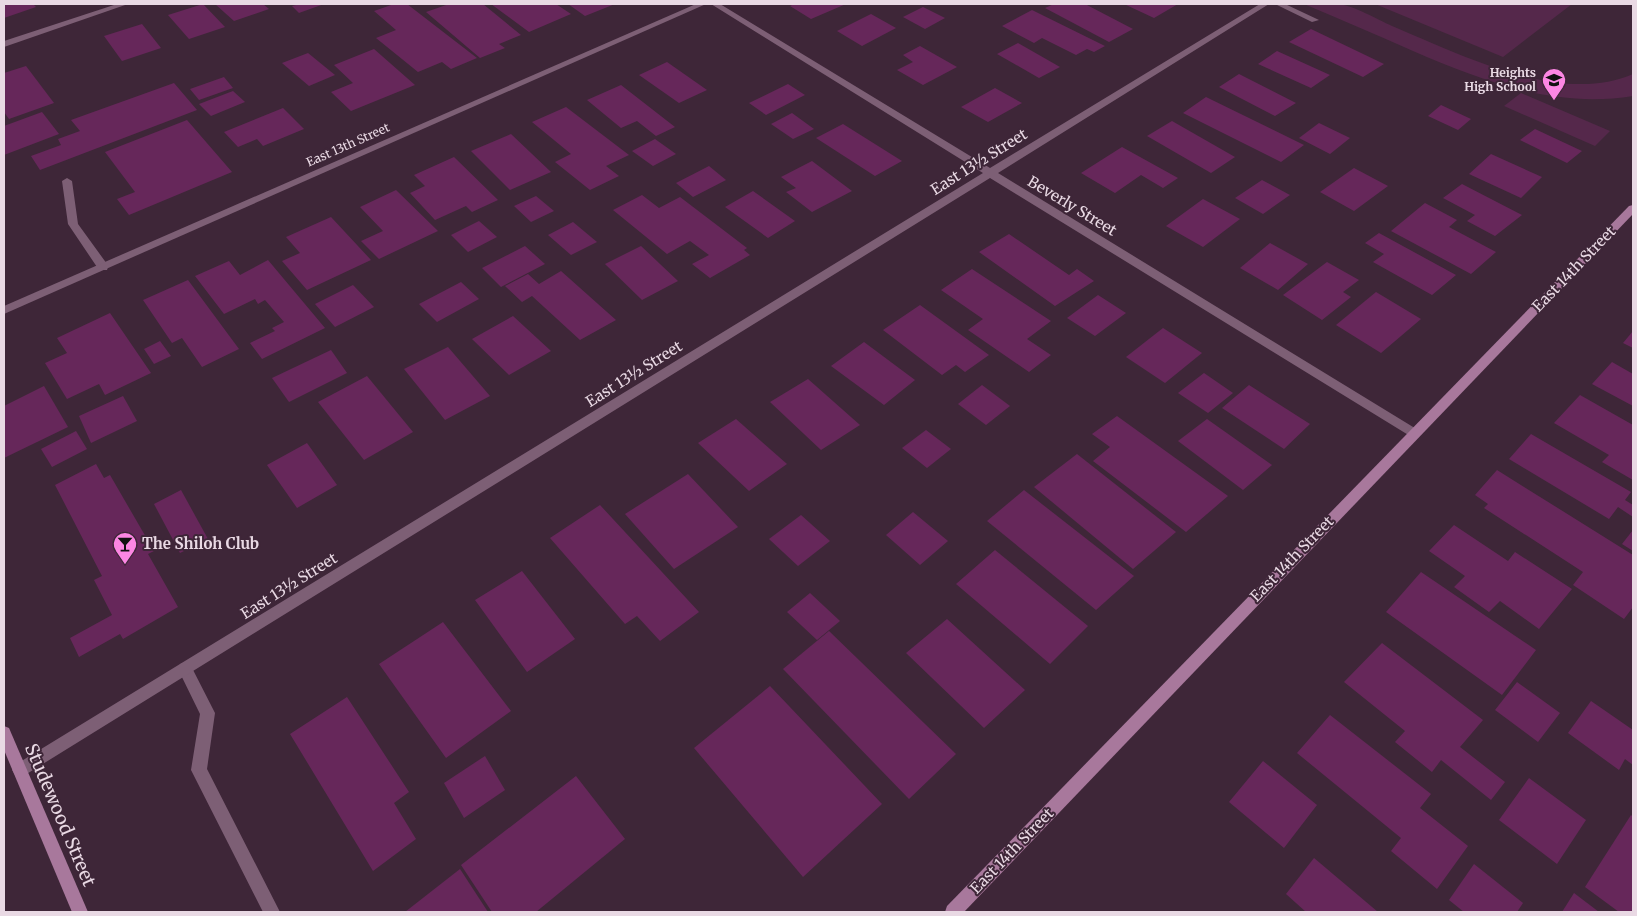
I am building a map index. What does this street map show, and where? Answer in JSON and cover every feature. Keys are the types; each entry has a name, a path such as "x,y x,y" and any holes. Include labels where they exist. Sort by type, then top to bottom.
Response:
{"street":[{"path":"4,44 124,4"},
{"name":"East 13th Street","path":"4,310 702,4"},
{"name":"Beverly Street","path":"715,4 1414,433"},
{"name":"East 13½ Street","path":"20,770 1265,4"},
{"path":"1279,4 1315,20"},
{"path":"67,181 73,224 103,266"},
{"name":"East 14th Street","path":"953,912 1633,208"},
{"path":"185,669 208,713 199,770 272,912"},
{"name":"Studewood Street","path":"4,733 76,911"}],"shaded area":[{"path":"1335,3 1352,7 1392,26 1479,62 1543,80 1574,84 1605,82 1633,74 1633,96 1576,99 1520,90 1466,73 1304,4"},
{"path":"1375,4 1572,4 1503,57"},
{"path":"1521,93 1610,131 1595,146 1504,106"}],"building":[{"path":"4,4 33,4 36,7 4,18"},
{"path":"203,4 225,27 189,39 168,15"},
{"path":"215,4 263,4 269,9 234,21"},
{"path":"324,4 299,13 292,6"},
{"path":"394,4 407,4 477,58 451,69 442,62 418,72 376,38 396,30 374,11"},
{"path":"449,4 483,4 521,35 499,44 505,48 480,58 426,12"},
{"path":"491,4 556,4 571,14 529,32"},
{"path":"568,4 615,4 585,16"},
{"path":"794,4 846,4 811,19 790,6"},
{"path":"1054,4 1085,4 1133,29 1109,42 1045,8"},
{"path":"1124,4 1178,4 1154,18"},
{"path":"923,7 945,18 925,29 903,17"},
{"path":"1032,10 1105,46 1094,52 1087,49 1076,55 1042,38 1034,43 1002,26"},
{"path":"871,14 896,28 862,46 837,31"},
{"path":"142,24 161,48 122,61 104,36"},
{"path":"1311,29 1384,64 1363,77 1289,42"},
{"path":"1018,43 1060,67 1039,78 997,54"},
{"path":"920,46 957,67 923,85 897,70 913,62 903,55"},
{"path":"374,49 415,85 351,111 331,92 353,83 334,65"},
{"path":"1277,51 1330,75 1311,88 1258,64"},
{"path":"308,53 335,75 309,86 282,63"},
{"path":"667,62 707,90 679,103 639,75"},
{"path":"26,66 54,103 9,119 4,112 4,73"},
{"path":"1239,74 1296,103 1275,116 1219,87"},
{"path":"224,77 233,88 199,100 190,89"},
{"path":"174,83 197,110 40,170 31,156 61,145 58,139 80,131 71,120"},
{"path":"788,84 805,95 766,115 749,103"},
{"path":"621,85 675,127 656,136 637,121 621,128 587,100"},
{"path":"995,88 1022,103 988,122 961,107"},
{"path":"233,91 245,102 211,116 199,104"},
{"path":"1206,97 1304,145 1281,162 1183,113"},
{"path":"1441,105 1471,119 1458,130 1428,116"},
{"path":"566,107 629,155 606,166 619,176 590,190 555,162 571,154 532,122"},
{"path":"283,108 304,129 263,146 257,139 238,147 224,132"},
{"path":"42,112 59,134 4,155 4,126"},
{"path":"792,113 814,129 793,139 771,124"},
{"path":"187,120 232,172 129,215 117,199 135,192 105,152"},
{"path":"1172,121 1235,157 1211,173 1147,136"},
{"path":"1319,123 1350,138 1330,154 1299,138"},
{"path":"843,124 902,161 875,176 816,138"},
{"path":"1535,129 1582,151 1567,163 1520,140"},
{"path":"511,134 551,172 510,190 471,151"},
{"path":"655,139 676,154 653,166 632,151"},
{"path":"1122,147 1178,178 1163,188 1141,175 1115,193 1081,173"},
{"path":"1491,154 1542,177 1521,198 1469,174"},
{"path":"454,157 498,200 472,212 466,206 435,220 410,193 425,186 414,175"},
{"path":"812,161 852,191 812,212 786,192 796,188 781,177"},
{"path":"709,166 726,180 693,197 676,183"},
{"path":"1354,168 1388,186 1354,211 1320,192"},
{"path":"1262,180 1290,195 1263,214 1235,198"},
{"path":"1462,184 1522,215 1495,236 1467,221 1475,215 1443,198"},
{"path":"396,190 438,231 379,259 361,241 383,231 360,207"},
{"path":"753,191 795,221 768,238 725,207"},
{"path":"642,195 659,208 680,197 747,248 744,250 750,255 710,278 692,264 709,255 690,241 667,254 613,210"},
{"path":"536,196 554,211 531,222 514,206"},
{"path":"1203,199 1240,219 1203,247 1166,226"},
{"path":"1425,203 1457,220 1449,227 1496,252 1471,274 1391,231"},
{"path":"331,217 371,260 307,290 282,261 300,253 286,237"},
{"path":"479,221 497,237 468,252 451,235"},
{"path":"573,222 597,242 571,255 548,235"},
{"path":"1379,233 1456,275 1432,295 1373,262 1384,254 1365,243"},
{"path":"1009,234 1069,275 1077,269 1094,281 1055,306 979,252"},
{"path":"1270,243 1308,264 1278,290 1240,268"},
{"path":"525,246 545,264 501,287 482,268"},
{"path":"641,246 678,281 642,300 605,264"},
{"path":"268,260 325,328 262,359 250,343 275,331 272,328 284,322 265,300 258,304 255,299 224,314 195,276 229,261 240,275"},
{"path":"1327,262 1359,280 1343,292 1351,297 1322,320 1283,295"},
{"path":"972,269 1051,321 1027,339 1051,355 1029,372 968,330 983,319 941,290"},
{"path":"561,271 616,320 580,340 532,296 522,302 505,286 528,274 539,284"},
{"path":"188,280 239,349 202,367 182,338 172,343 143,300"},
{"path":"461,282 479,299 437,322 419,304"},
{"path":"353,285 374,307 335,327 315,304"},
{"path":"1376,292 1421,319 1381,353 1336,325"},
{"path":"1098,295 1126,313 1095,336 1067,318"},
{"path":"920,305 989,355 965,372 956,365 942,375 883,330"},
{"path":"110,313 151,373 105,395 99,384 67,399 45,363 67,353 57,338"},
{"path":"513,316 551,351 509,375 472,339"},
{"path":"1163,328 1202,353 1165,383 1126,357"},
{"path":"1633,331 1633,348 1623,343"},
{"path":"160,341 171,356 154,364 144,349"},
{"path":"864,342 915,380 884,405 831,366"},
{"path":"448,347 490,396 445,420 404,369"},
{"path":"331,350 347,373 289,402 272,378"},
{"path":"1612,362 1633,374 1633,406 1592,384"},
{"path":"1204,373 1233,393 1208,413 1178,393"},
{"path":"367,376 413,432 364,460 318,402"},
{"path":"808,379 860,425 821,450 770,402"},
{"path":"982,385 1010,406 986,425 958,404"},
{"path":"1249,385 1310,424 1284,449 1222,408"},
{"path":"44,386 68,427 4,458 4,406"},
{"path":"1580,395 1633,425 1633,480 1602,462 1609,455 1554,423"},
{"path":"123,396 137,421 91,443 79,416"},
{"path":"1117,416 1228,496 1186,532 1093,461 1110,447 1092,434"},
{"path":"736,419 787,464 749,491 698,443"},
{"path":"1207,419 1272,465 1243,490 1178,441"},
{"path":"926,430 951,449 927,468 902,448"},
{"path":"76,431 87,449 52,467 41,449"},
{"path":"1531,434 1631,492 1625,500 1633,505 1633,517 1618,507 1609,519 1509,459"},
{"path":"307,443 337,485 297,508 267,465"},
{"path":"1077,454 1176,532 1133,569 1034,487"},
{"name":"The Shiloh Club","path":"96,464 104,478 110,475 154,551 148,554 178,607 123,639 120,634 79,657 70,638 112,615 94,580 102,576 55,485"},
{"path":"1497,470 1633,555 1633,607 1624,619 1573,585 1583,572 1484,508 1488,504 1475,495"},
{"path":"688,474 738,527 674,569 625,514"},
{"path":"181,490 208,539 180,553 154,504"},
{"path":"1024,490 1134,576 1096,610 987,521"},
{"path":"600,505 699,612 660,641 637,616 625,624 550,538"},
{"path":"913,512 948,541 920,565 886,535"},
{"path":"801,515 830,541 798,566 769,539"},
{"path":"1454,525 1508,561 1515,552 1572,589 1539,629 1500,601 1489,612 1454,587 1465,576 1429,551"},
{"path":"1633,530 1633,551 1622,544"},
{"path":"995,550 1088,626 1050,664 956,584"},
{"path":"522,571 575,639 527,672 475,600"},
{"path":"1421,572 1536,650 1502,695 1386,612"},
{"path":"810,593 840,621 817,640 787,612"},
{"path":"947,619 1025,690 984,728 906,653"},
{"path":"443,622 511,711 446,758 379,664"},
{"path":"829,631 956,754 909,799 783,669"},
{"path":"1382,643 1483,720 1460,747 1505,782 1491,800 1441,760 1432,772 1395,742 1405,731 1344,682"},
{"path":"1517,682 1560,713 1538,742 1495,710"},
{"path":"770,686 882,804 803,877 694,748"},
{"path":"347,697 409,792 394,803 416,839 373,871 290,734"},
{"path":"1591,701 1633,730 1633,765 1625,759 1619,770 1568,733"},
{"path":"1330,715 1431,794 1420,808 1468,846 1437,889 1391,851 1401,838 1297,753"},
{"path":"485,756 505,790 464,818 444,783"},
{"path":"1263,761 1317,805 1284,848 1229,802"},
{"path":"576,776 625,839 536,912 492,912 461,865"},
{"path":"1529,778 1586,820 1557,864 1499,820"},
{"path":"1631,815 1633,817 1633,912 1619,912 1585,887"},
{"path":"1314,858 1378,912 1306,912 1286,894"},
{"path":"1474,864 1523,903 1517,912 1464,912 1449,900"},
{"path":"460,869 488,912 405,912"},
{"path":"1574,893 1599,912 1562,912"}],"place":[{"name":"Heights High School","path":"1554,101"},
{"name":"The Shiloh Club","path":"125,565"}]}
